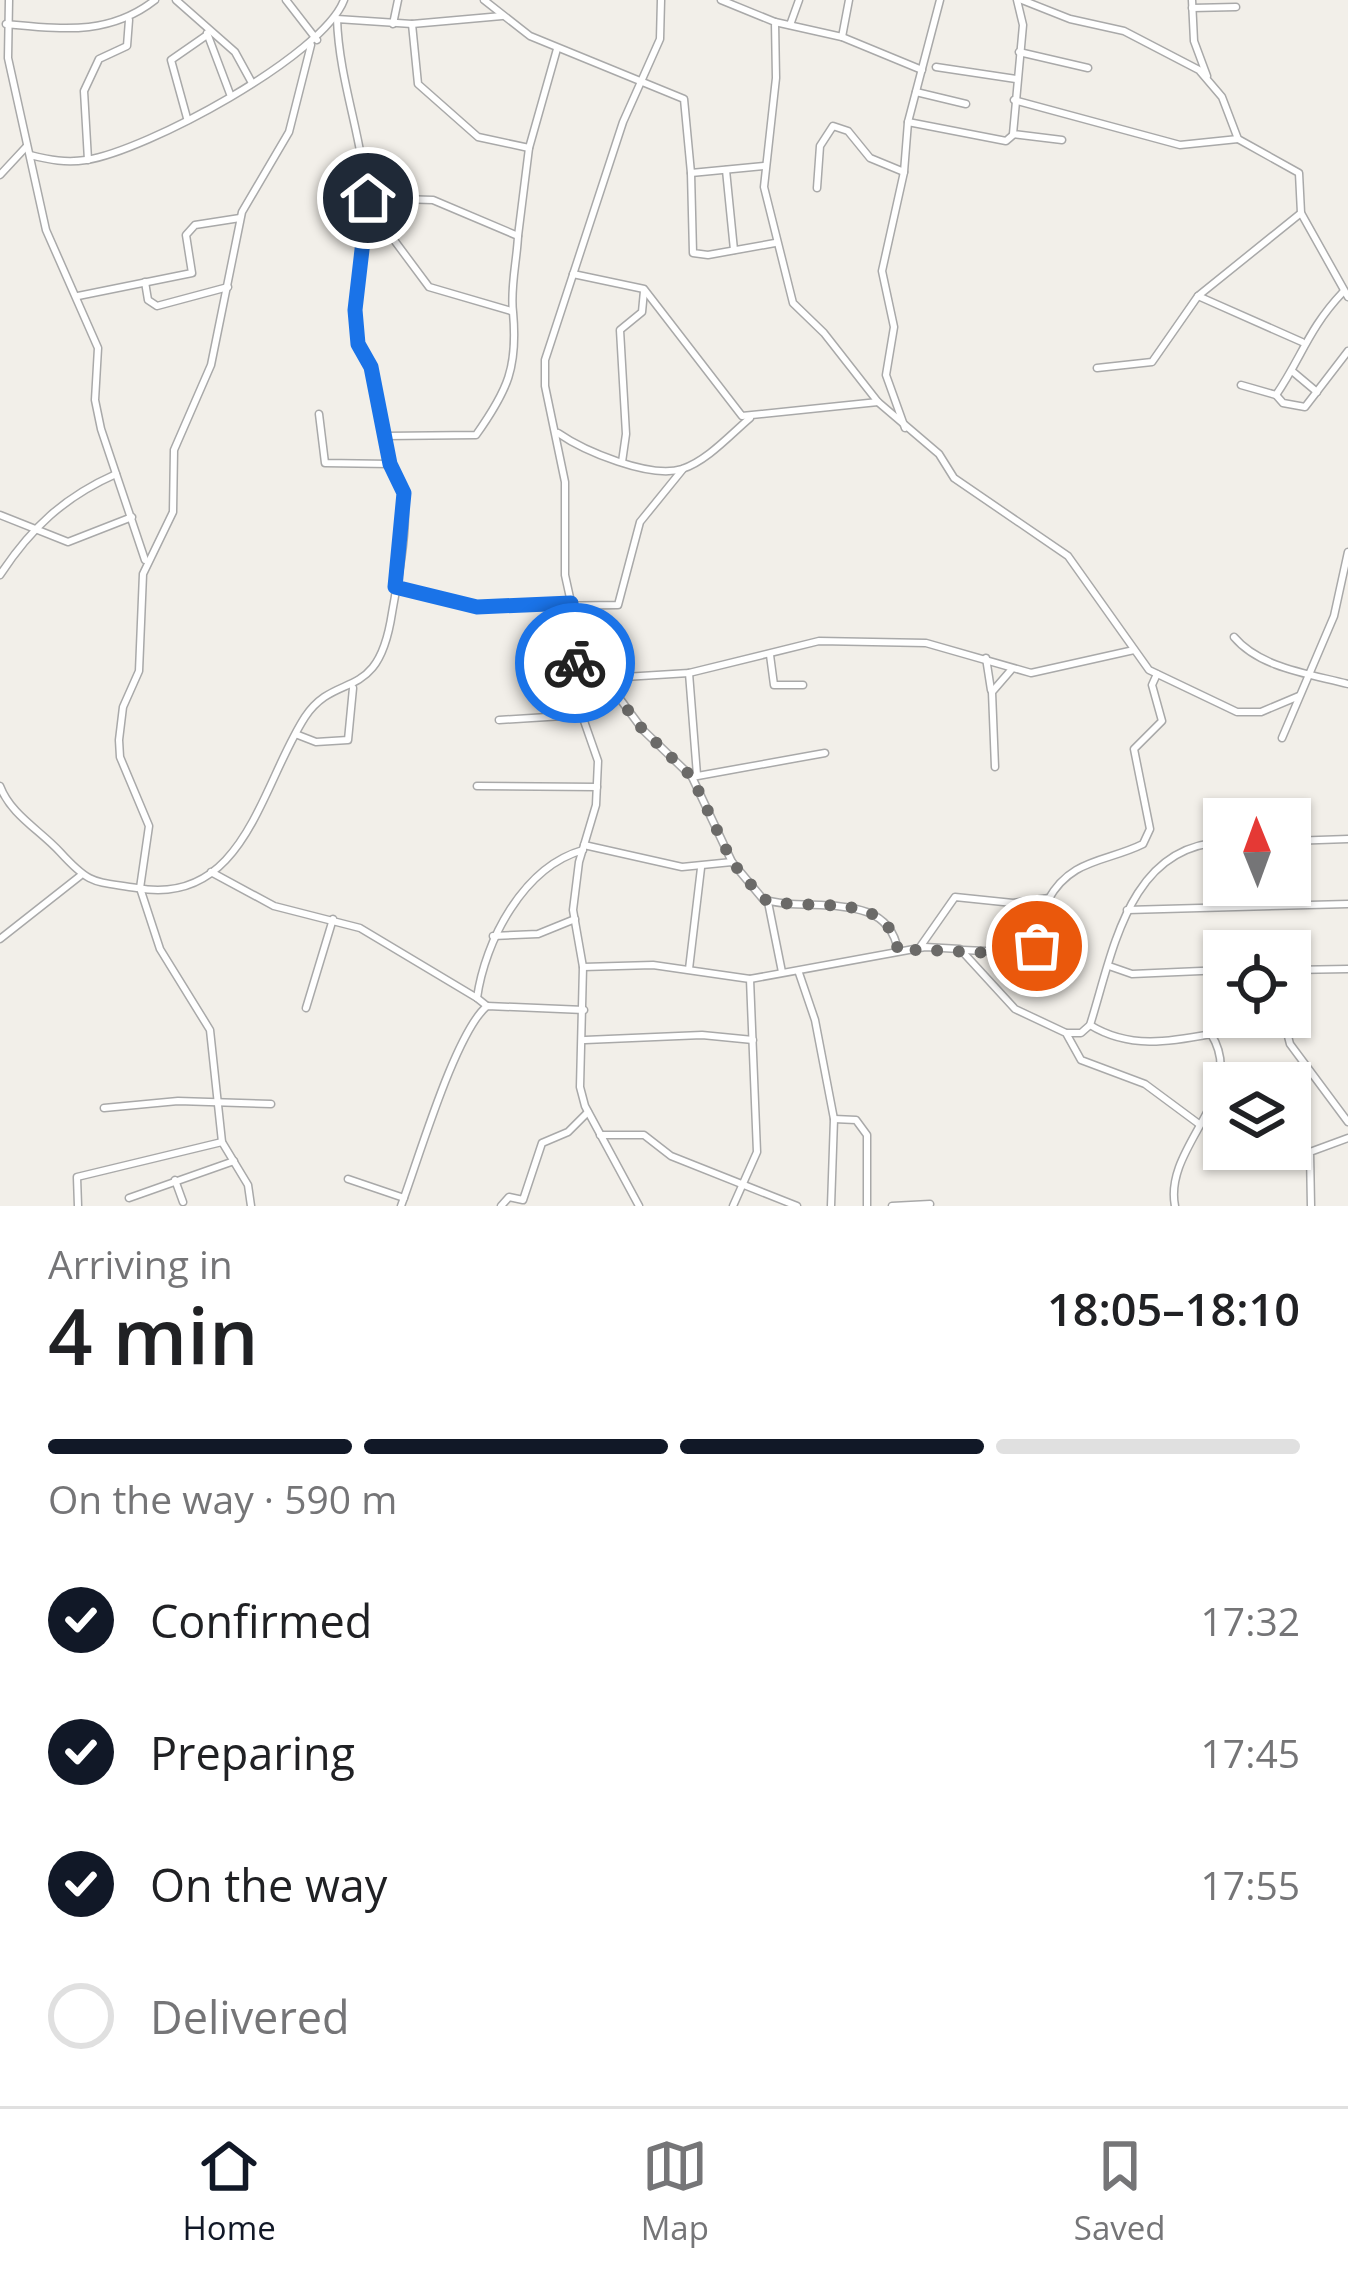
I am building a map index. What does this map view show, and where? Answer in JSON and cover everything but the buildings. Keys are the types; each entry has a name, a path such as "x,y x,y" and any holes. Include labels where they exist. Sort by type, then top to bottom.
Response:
{"street":[{"path":"9,0 6,24 46,230 98,348 95,400 146,562 139,671 123,707 118,740 149,826 140,888 160,949 210,1030 222,1142 248,1185 251,1206"},
{"path":"6,24 91,28 129,20 155,0"},
{"path":"176,0 207,33 245,62 252,83"},
{"path":"146,562 169,529 174,449 211,364 240,218 289,132 314,43 286,0"},
{"path":"0,786 14,809 80,876 111,887 181,890 211,872 252,828 306,716 335,691 352,688 379,659 395,587 404,493 390,464 371,367 358,344 355,310 368,202 359,130 340,74 337,19 344,0"},
{"path":"393,24 398,0"},
{"path":"484,0 557,49 684,99 693,253 776,243"},
{"path":"639,1206 588,1112 580,1079 585,1040 583,967 575,919 598,761 579,715 565,575 565,482 558,433 544,386 545,360 572,274 641,79 660,39 661,0"},
{"path":"721,0 775,22 842,37 922,70"},
{"path":"790,26 799,0"},
{"path":"842,37 850,0"},
{"path":"905,428 886,376 894,327 881,283 904,172 908,122 940,0"},
{"path":"908,122 1006,141 1013,134 1023,25 1020,0 1070,20 1124,31 1207,76"},
{"path":"1236,7 1192,4 1194,41 1238,139"},
{"path":"337,19 412,24 502,16"},
{"path":"28,151 59,162 88,160 187,118 314,43 337,19"},
{"path":"88,160 84,91 99,59 127,46 129,20"},
{"path":"775,22 776,78 764,166 776,243 793,303 824,333 878,402 939,454 954,478 1068,556 1134,650 1157,674 1237,712 1261,712 1299,697"},
{"path":"412,24 418,85 478,137 529,148"},
{"path":"207,33 230,94"},
{"path":"187,118 171,59 207,33"},
{"path":"385,436 476,435 507,388 518,343 512,311 529,148 557,49"},
{"path":"1019,52 1088,68"},
{"path":"936,67 1016,79"},
{"path":"916,92 966,104"},
{"path":"1014,100 1180,145 1238,139 1298,173 1301,213 1345,294 1302,342 1292,371 1276,395"},
{"path":"817,188 820,146 833,125 848,131 870,158 904,172"},
{"path":"1013,134 1062,140"},
{"path":"0,175 28,151"},
{"path":"691,172 764,166"},
{"path":"726,170 735,251"},
{"path":"368,202 433,200 518,236"},
{"path":"368,202 428,287 512,311"},
{"path":"1097,368 1152,362 1198,296 1301,213"},
{"path":"78,296 192,273 185,235 195,226 240,218"},
{"path":"572,274 644,289 709,368 736,413 750,418 878,402"},
{"path":"145,282 148,300 158,306 228,287"},
{"path":"622,462 626,434 620,330 644,308 644,289"},
{"path":"1198,296 1302,342"},
{"path":"1241,385 1276,395 1299,408 1348,351"},
{"path":"1292,371 1317,392"},
{"path":"319,414 325,463 390,464"},
{"path":"395,587 477,607 622,601 640,522 683,469 750,418"},
{"path":"558,433 592,454 683,469"},
{"path":"0,575 33,526 80,490 116,474"},
{"path":"0,515 74,541 132,517"},
{"path":"1282,738 1334,616 1347,557"},
{"path":"1334,616 1348,621"},
{"path":"1234,637 1256,655 1310,677 1348,684"},
{"path":"576,680 689,673 820,641 926,644 1041,673 1134,650"},
{"path":"770,655 774,685 803,685"},
{"path":"986,658 995,767"},
{"path":"992,692 1014,668"},
{"path":"689,673 694,776 732,862 768,902 782,972"},
{"path":"920,947 955,897 1013,903 1049,898 1096,857 1143,844 1150,829 1135,749 1162,721 1152,685 1157,674"},
{"path":"602,676 643,730 694,776"},
{"path":"297,735 316,742 348,740 352,688"},
{"path":"499,720 513,715 579,715"},
{"path":"694,776 825,753"},
{"path":"477,786 597,788"},
{"path":"1311,840 1348,839"},
{"path":"960,950 1015,1009 1066,1033 1081,1033 1090,1025 1126,910 1137,890 1172,859 1203,844"},
{"path":"478,998 493,936 549,866 584,847 701,868 732,862"},
{"path":"689,969 701,868"},
{"path":"211,872 274,906 360,928 487,1006 584,1010"},
{"path":"0,939 80,876"},
{"path":"583,967 689,969 750,979 920,947 1030,953 1037,946 1049,898"},
{"path":"768,902 862,909 888,925 898,951"},
{"path":"1126,910 1348,904"},
{"path":"306,1008 333,919"},
{"path":"493,936 538,934 575,919"},
{"path":"1108,965 1132,974 1203,971"},
{"path":"1311,970 1348,969"},
{"path":"799,973 815,1020 834,1119 831,1206"},
{"path":"733,1206 757,1152 750,979"},
{"path":"348,1179 403,1202 459,1049 487,1006"},
{"path":"1090,1025 1108,1036 1144,1042 1203,1035"},
{"path":"1066,1033 1081,1060 1145,1084 1199,1124"},
{"path":"585,1040 702,1035 753,1040"},
{"path":"1175,1206 1176,1175 1218,1089 1212,1038"},
{"path":"1292,1038 1312,1079 1348,1122"},
{"path":"104,1108 218,1100 271,1103"},
{"path":"501,1206 509,1196 523,1200 542,1143 568,1132 588,1112"},
{"path":"834,1119 856,1120 866,1135 867,1206"},
{"path":"600,1135 644,1135 671,1156 796,1206"},
{"path":"1311,1206 1310,1151 1348,1138"},
{"path":"78,1206 77,1177 222,1142"},
{"path":"130,1198 234,1161"},
{"path":"175,1180 183,1202"},
{"path":"892,1206 930,1204"}],"way so far":[{"path":"575,663 576,680 602,676 643,730 692,777 732,862 763,899 862,909 888,925 898,951 935,946 1021,955 1037,946"}],"route":[{"path":"368,198 355,310 358,344 371,367 390,464 404,493 395,587 477,607 571,603 575,663"}]}
